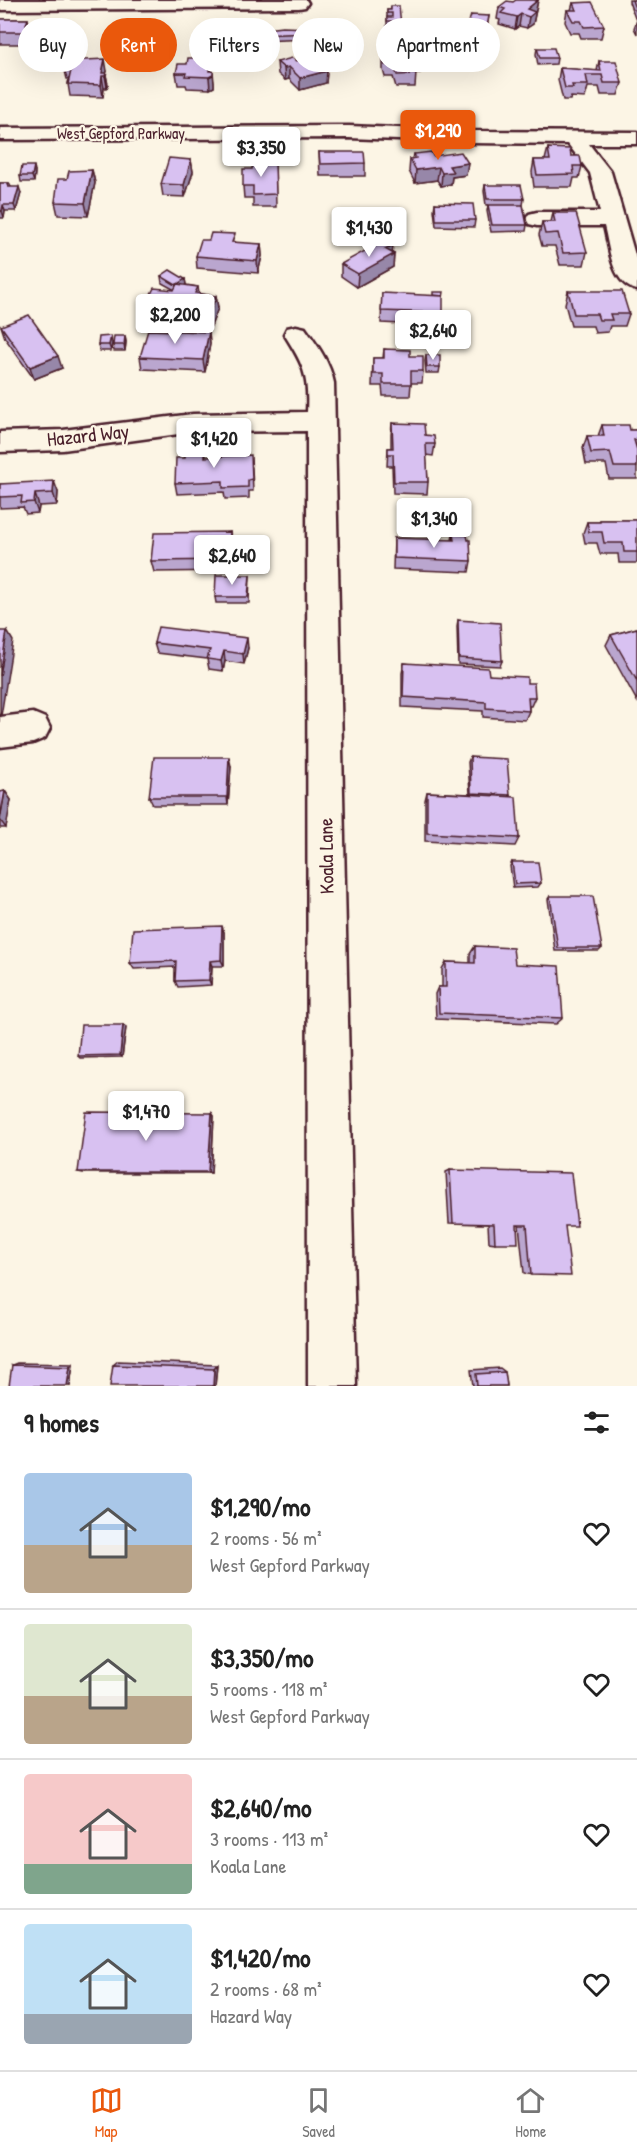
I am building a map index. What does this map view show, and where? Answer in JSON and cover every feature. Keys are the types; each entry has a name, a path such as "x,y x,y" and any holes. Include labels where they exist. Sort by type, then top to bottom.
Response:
{"street":[{"path":"0,5 300,3"},
{"name":"West Gepford Parkway","path":"0,134 360,132 637,138"},
{"path":"573,137 600,172 630,278 637,283"},
{"path":"537,219 614,219"},
{"name":"Koala Lane","path":"296,334 314,358 322,377 320,421 332,1386"},
{"name":"Hazard Way","path":"0,442 63,440 193,423 320,421"},
{"path":"0,732 33,728"}],"building":[{"path":"538,0 527,9 535,12 529,17 521,14 517,17 501,13 505,9 499,7 507,1"},
{"path":"632,0 637,0 637,12 636,12"},
{"path":"592,2 604,26 584,27 581,21 573,21 567,10 576,10 573,3"},
{"path":"391,6 399,6 400,18 387,18 392,17 392,13 387,13 387,10 391,10"},
{"path":"471,15 489,16 489,18 470,18"},
{"path":"0,19 18,19 18,32 0,32"},
{"path":"280,27 292,27 292,34 280,34"},
{"path":"537,48 554,48 557,58 540,58"},
{"path":"189,58 189,72 213,72 213,75 209,77 185,76 186,73 176,73 178,64 187,64"},
{"path":"292,58 292,70 289,67 284,68 280,61"},
{"path":"100,59 100,72 106,73 102,76 101,85 68,84 71,72 88,72 88,60"},
{"path":"599,61 616,61 622,83 604,83 602,75 586,75 588,85 572,85 573,88 565,88 560,68 601,71"},
{"path":"294,72 323,72 300,78"},
{"path":"396,72 415,72 416,74 397,75"},
{"path":"548,148 570,149 571,156 580,156 582,166 573,166 574,174 537,175 534,160 550,160"},
{"path":"319,152 364,152 365,163 320,164"},
{"path":"431,152 433,156 461,152 468,163 449,166 453,172 442,173 439,167 416,170 410,159 416,158 414,154"},
{"path":"169,158 191,160 184,185 161,184"},
{"path":"253,162 275,162 276,194 253,195 253,186 243,186 243,169 252,169"},
{"path":"22,166 34,166 32,176 20,176"},
{"path":"92,170 85,203 55,202 58,179 67,179 69,171"},
{"path":"0,183 9,183 8,187 19,187 14,205 3,205 2,211 0,211"},
{"path":"485,185 521,185 524,199 487,199"},
{"path":"435,203 473,204 475,220 436,220"},
{"path":"488,205 523,205 527,225 492,225"},
{"path":"553,213 576,213 587,252 563,253 558,233 545,234 542,222 555,222"},
{"path":"211,233 235,234 232,242 261,244 257,261 196,256 201,240 209,240"},
{"path":"385,240 393,245 385,249 394,254 358,274 341,264"},
{"path":"170,270 185,279 176,285 161,276"},
{"path":"177,284 198,287 195,293 216,296 209,314 145,306 154,288 174,290"},
{"path":"568,291 622,291 629,314 610,314 612,320 599,320 597,314 574,314"},
{"path":"433,292 444,292 443,298 443,296 433,295"},
{"path":"382,293 443,296 443,313 381,311"},
{"path":"29,315 58,356 30,367 1,326"},
{"path":"148,330 209,332 203,360 140,357"},
{"path":"111,336 109,345 98,345 99,337"},
{"path":"114,336 125,336 124,345 113,345"},
{"path":"384,349 410,350 410,356 423,356 423,371 411,371 411,384 383,384 383,374 373,374 373,358 384,358"},
{"path":"426,355 440,355 440,367 427,367"},
{"path":"392,423 424,424 425,435 434,436 435,444 426,444 428,482 394,482 393,454 388,454 388,448 393,448"},
{"path":"602,425 629,425 630,430 637,430 637,440 634,440 637,450 637,467 614,467 610,452 591,453 587,436 604,436"},
{"path":"205,451 205,457 251,455 252,479 248,480 248,487 223,488 223,481 175,483 176,458 185,458 185,452"},
{"path":"54,481 53,493 35,494 34,502 21,503 22,496 0,497 0,484"},
{"path":"600,520 637,520 637,552 624,552 623,543 604,543 602,532 589,532 587,522 600,522"},
{"path":"230,532 229,560 151,561 154,533"},
{"path":"453,534 467,535 470,540 471,561 394,558 394,538 454,540"},
{"path":"216,575 250,575 248,597 215,597"},
{"path":"458,620 500,623 502,661 459,658"},
{"path":"158,627 247,638 243,654 224,651 221,661 207,659 210,650 154,643"},
{"path":"637,628 637,681 611,635"},
{"path":"0,631 7,631 0,676"},
{"path":"404,663 488,668 489,675 527,677 527,683 534,683 535,697 528,697 529,711 486,708 486,702 403,697"},
{"path":"154,757 229,757 227,797 149,797"},
{"path":"470,757 507,759 510,795 471,793"},
{"path":"5,791 0,818 0,792"},
{"path":"427,792 516,797 519,838 427,833"},
{"path":"512,862 538,862 541,883 515,884"},
{"path":"550,896 593,896 602,948 558,948"},
{"path":"222,926 221,960 210,961 209,980 175,981 176,961 130,963 133,929"},
{"path":"475,946 513,948 515,964 559,966 563,1018 439,1013 438,987 446,987 446,962 475,963"},
{"path":"81,1025 123,1025 120,1055 78,1056"},
{"path":"86,1112 212,1113 208,1172 78,1172"},
{"path":"450,1170 571,1173 577,1226 565,1226 571,1276 531,1275 527,1225 517,1225 518,1243 495,1243 494,1224 453,1223"},
{"path":"12,1365 70,1367 67,1386 9,1386"},
{"path":"113,1365 214,1369 213,1386 110,1386"},
{"path":"505,1372 507,1386 477,1386 476,1374"}]}
